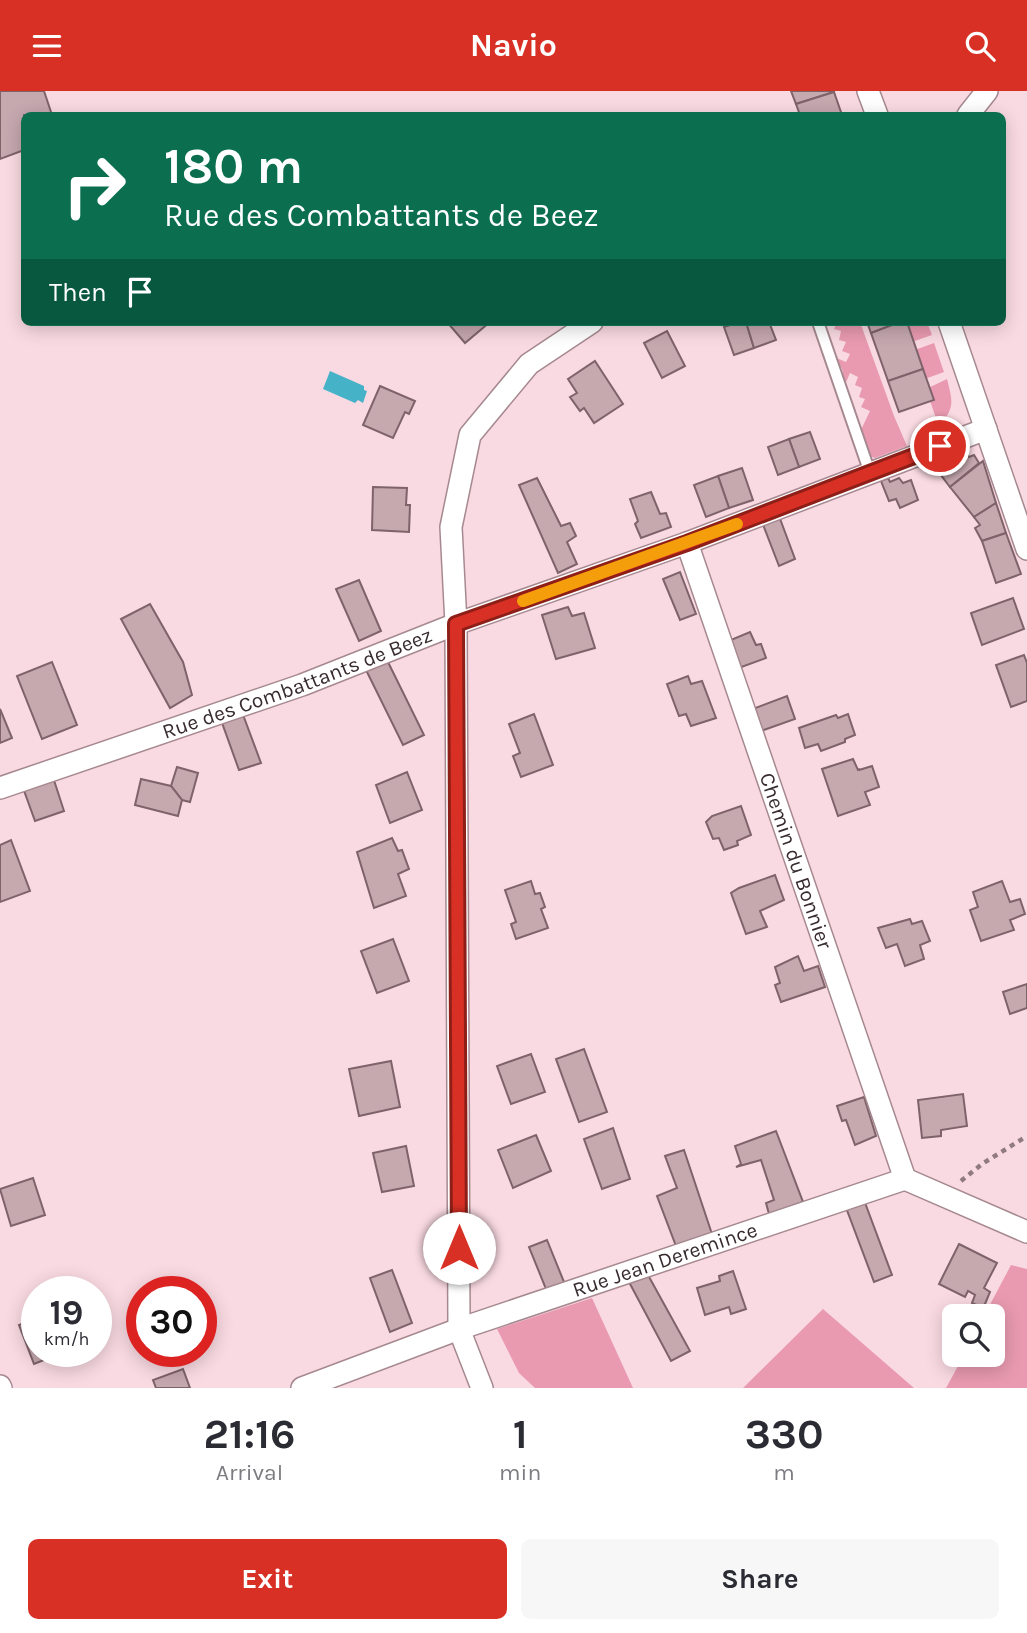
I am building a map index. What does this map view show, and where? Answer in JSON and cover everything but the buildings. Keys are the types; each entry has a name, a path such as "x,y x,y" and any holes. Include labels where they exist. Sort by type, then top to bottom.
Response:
{"street":[{"path":"869,91 876,112"},
{"path":"970,112 987,91"},
{"path":"482,1388 459,1329 456,624 451,527 470,435 529,364 586,326"},
{"path":"950,326 1027,549"},
{"name":"Rue des Combattants de Beez","path":"0,788 302,685 456,624 687,543 986,429"},
{"name":"Chemin du Bonnier","path":"687,543 905,1179"},
{"path":"905,1179 1027,1232"},
{"name":"Rue Jean Deremince","path":"302,1388 459,1329 905,1179"}],"lane":[{"path":"819,326 870,473"}],"path":[{"path":"942,1196 982,1164 1027,1136"}],"shaded area":[{"path":"835,326 861,326 907,446 875,458 866,455 859,434 870,411 861,407 865,399 859,397 862,388 855,385 858,377 850,373 843,389 842,369 829,355 846,362 850,354 842,351 846,342 839,340 841,331 834,329"},
{"path":"903,326 929,326 932,335 909,343"},
{"path":"934,343 944,372 922,380 912,351"},
{"path":"947,379 951,405 939,427 926,389"},
{"path":"1011,1265 1027,1269 1027,1388 946,1388 957,1367 1005,1367 1005,1304 990,1304"},
{"path":"592,1298 633,1388 535,1388 519,1373 497,1329"},
{"path":"823,1309 914,1388 743,1388"}],"water":[{"path":"330,371 364,386 367,391 363,403 358,400 355,403 323,389"}],"slow traffic":[{"path":"523,601 737,524"}],"route":[{"path":"459,1248 456,624 687,543 940,446"}]}
